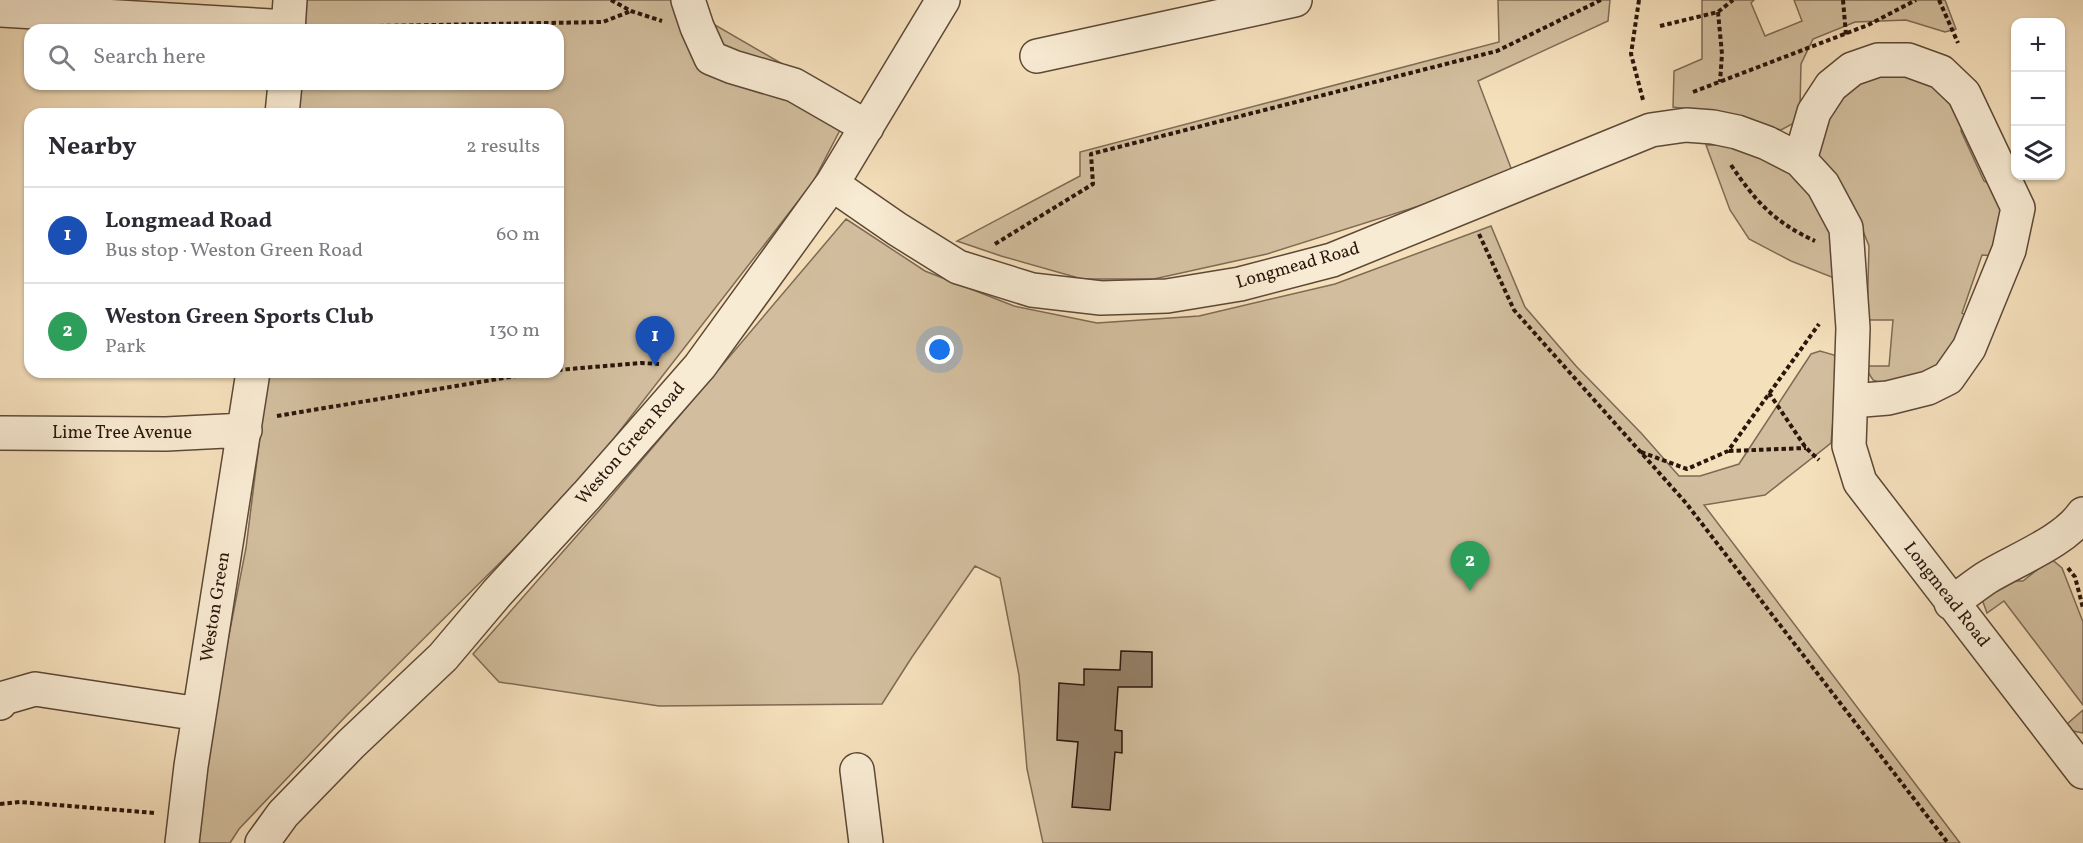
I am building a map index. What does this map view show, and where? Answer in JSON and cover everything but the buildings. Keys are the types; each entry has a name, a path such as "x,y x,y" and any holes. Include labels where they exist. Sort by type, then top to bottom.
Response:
{"street":[{"path":"688,0 711,58 794,85 867,127"},
{"name":"Weston Green Road","path":"262,843 283,814 351,744 443,657 497,593 700,366 832,184 943,0"},
{"path":"1037,56 1295,0"},
{"path":"0,10 289,19"},
{"path":"1800,160 1814,112 1831,86 1852,69 1878,60 1908,60 1941,72 1964,94 2018,208 2009,250 2001,272 1969,348 1948,378 1928,388 1888,398 1851,401"},
{"path":"283,108 284,90"},
{"name":"Longmead Road","path":"832,184 897,229 958,267 1032,290 1101,298 1167,297 1240,284 1332,260 1651,130 1686,125 1713,127 1737,132 1767,143 1800,160 1823,185 1846,228 1853,328 1849,446 1860,482 1951,603 2082,768"},
{"name":"Weston Green","path":"183,829 252,378"},
{"name":"Lime Tree Avenue","path":"0,433 166,434 246,426"},
{"path":"1951,603 1985,579 2050,543 2079,520 2083,514"},
{"path":"0,703 4,698 35,689 199,714"},
{"path":"857,771 866,843"}],"path":[{"path":"611,0 631,11 700,34"},
{"path":"958,267 1093,184 1091,154 1497,51 1601,0"},
{"path":"1639,0 1631,54 1651,130"},
{"path":"1660,26 1718,12 1733,0"},
{"path":"1843,0 1845,33"},
{"path":"1686,94 1868,25 1916,0"},
{"path":"289,19 603,22 631,11"},
{"path":"1718,12 1722,54 1720,82"},
{"path":"1713,127 1722,152 1761,206 1795,232 1827,246 1851,275 1728,451"},
{"path":"1466,207 1514,310 1686,503 1948,843"},
{"path":"564,369 641,363 700,366"},
{"path":"246,426 507,378"},
{"path":"1769,393 1806,447 1838,477 1858,476"},
{"path":"1640,452 1687,469 1728,451 1806,447"},
{"path":"2050,543 2075,577 2083,608"},
{"path":"0,804 20,802 183,829"}],"shaded area":[{"path":"305,0 672,0 853,105 813,182 577,486 347,715 239,829 230,843 195,843 192,824 246,548 267,378 564,378 564,108 295,108 296,90 564,90 564,24 303,24"},
{"path":"1498,0 1610,0 1608,21 1478,81 1514,176 1267,254 1154,279 1082,279 957,241 1080,176 1080,152 1499,42"},
{"path":"1702,0 1754,0 1751,3 1765,36 1802,21 1794,0 1945,0 1956,29 1945,32 1906,20 1855,22 1813,39 1801,64 1800,107 1794,123 1781,130 1723,114 1673,107 1674,71 1702,59"},
{"path":"1873,72 1922,74 1966,115 1961,131 1984,181 1999,189 2002,202 1997,256 1982,255 1962,313 1970,316 1936,369 1889,386 1873,380 1864,366 1889,366 1893,320 1867,320 1869,246 1851,201 1818,159 1818,125 1847,84"},
{"path":"1706,145 1728,145 1760,153 1814,191 1837,232 1834,278 1791,261 1749,239 1730,210"},
{"path":"846,219 925,271 1014,306 1097,323 1199,316 1335,284 1491,226 1525,307 1576,366 1679,476 1700,476 1739,464 1811,354 1820,351 1834,355 1838,365 1831,443 1765,495 1704,505 1960,843 1043,843 1027,769 1019,675 1000,578 975,566 882,704 659,706 499,682 473,654 603,506"},
{"path":"2049,557 2062,568 2083,622 2083,705 2004,601 1987,613 1983,602 1986,589 1998,581 2023,581 2042,566"},
{"path":"2083,710 2083,733 2073,731 2067,724"}],"place":[{"name":"Longmead Road","path":"655,366"},
{"name":"Weston Green Sports Club","path":"1470,591"}]}
